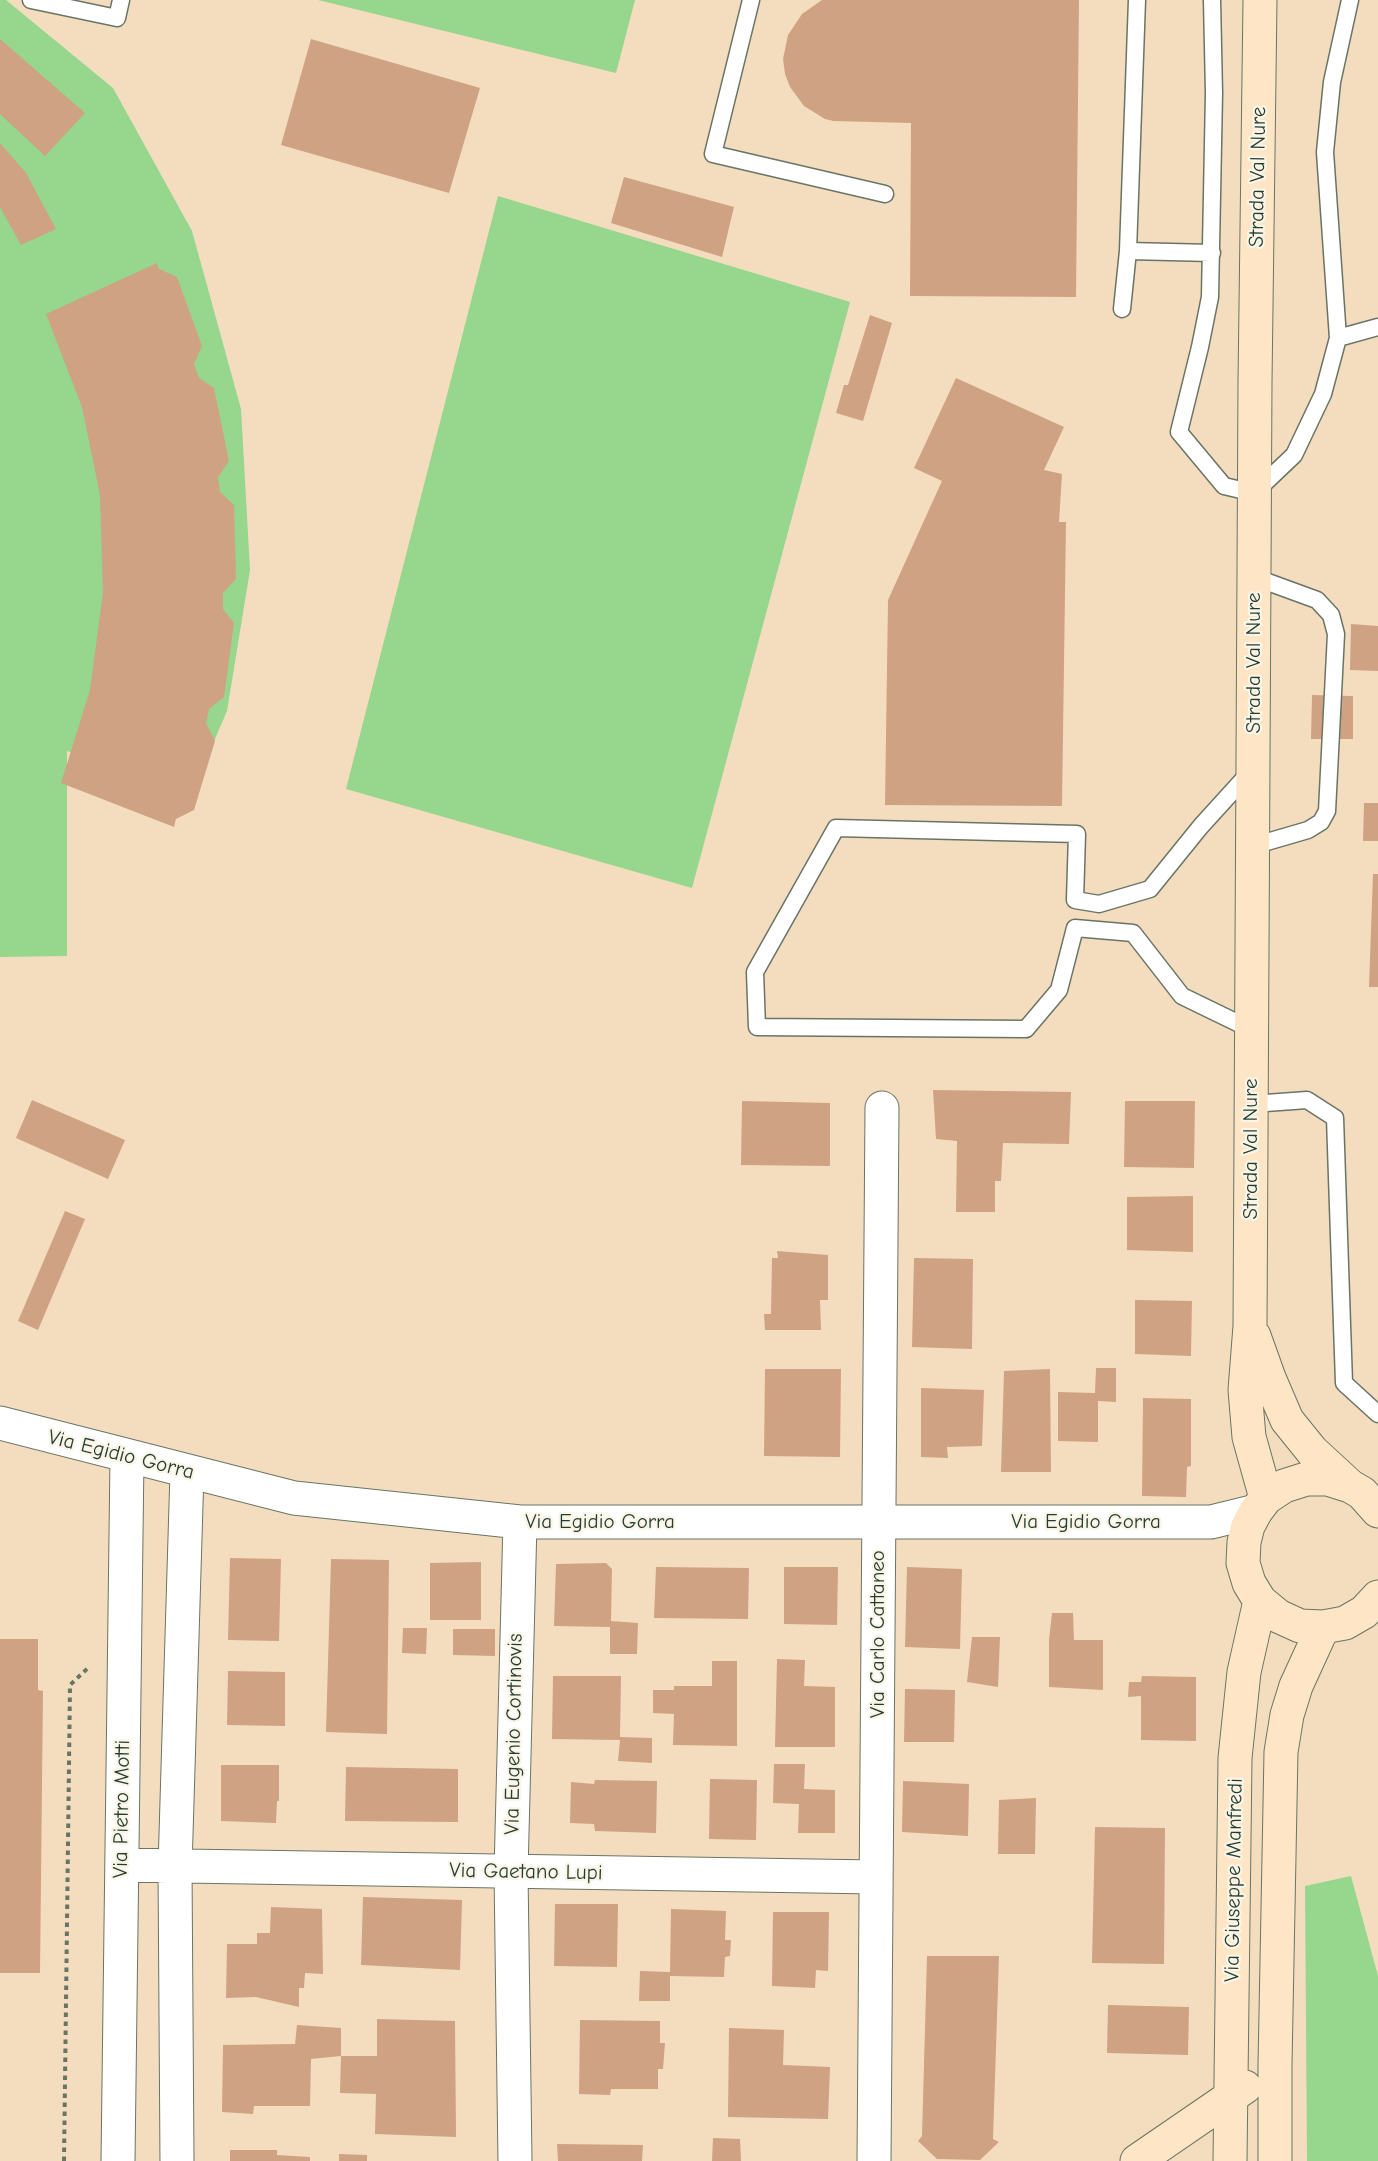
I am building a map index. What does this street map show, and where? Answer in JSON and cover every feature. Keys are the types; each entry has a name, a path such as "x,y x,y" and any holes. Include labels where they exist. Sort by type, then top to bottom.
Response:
{"main road":[{"name":"Strada Val Nure","path":"1260,0 1254,492 1250,1326 1245,1390 1249,1437 1261,1505"},
{"path":"1250,1326 1287,1420 1312,1450 1370,1501"},
{"path":"1370,1501 1328,1479 1306,1479 1284,1486 1261,1505 1248,1526 1244,1542 1243,1563 1249,1583 1260,1601 1278,1616 1300,1626 1323,1627 1345,1623 1364,1612 1378,1597"},
{"name":"Via Giuseppe Manfredi","path":"1230,2161 1236,1758 1244,1672 1260,1601"},
{"path":"1275,2161 1281,1752 1287,1715 1296,1686 1323,1627"},
{"path":"1137,2161 1275,2065"}],"street":[{"name":"Via Carlo Cattaneo","path":"874,2161 882,1108"},
{"name":"Via Egidio Gorra","path":"0,1423 294,1498 520,1522 1211,1521 1261,1505"},
{"name":"Via Pietro Motti","path":"118,2161 127,1457"},
{"path":"177,2161 176,1867 187,1472"},
{"path":"1211,1521 1244,1542"},
{"name":"Via Eugenio Cortinovis","path":"515,2161 511,1872 520,1522"},
{"name":"Via Gaetano Lupi","path":"122,1864 176,1867 876,1877"}],"lane":[{"path":"31,0 117,18 121,0"},
{"path":"751,0 713,154 885,194"},
{"path":"1122,309 1128,251 1137,0"},
{"path":"1212,0 1214,93 1210,297 1179,432 1224,486 1254,492 1294,455 1323,394 1338,338 1325,152 1332,82 1350,0"},
{"path":"1128,251 1212,253"},
{"path":"1338,338 1378,327"},
{"path":"1253,846 1308,830 1321,822 1327,811 1336,634 1331,615 1317,600 1254,577"},
{"path":"1252,1030 1182,996 1133,933 1075,928 1059,990 1026,1029 757,1027 755,972 836,828 1077,834 1075,900 1099,904 1150,889 1201,826 1253,768"},
{"path":"1252,1104 1307,1100 1335,1118 1344,1383 1378,1414"}],"path":[{"path":"64,2161 70,1685 94,1661"}],"green space":[{"path":"0,0 6,0 113,88 192,231 241,409 250,570 227,711 193,790 67,751 67,956 0,957"},
{"path":"318,0 635,0 616,73"},
{"path":"498,196 850,302 692,888 346,789"},
{"path":"1351,1876 1378,1976 1378,2161 1307,2161 1305,1886"}],"building":[{"path":"822,0 1079,0 1076,297 910,296 911,123 825,119 804,106 790,87 785,74 783,59 788,35 802,14"},
{"path":"0,39 85,113 45,156 0,114"},
{"path":"311,39 480,88 449,193 281,145"},
{"path":"0,143 26,173 56,229 21,245 0,207"},
{"path":"624,177 734,207 722,257 611,223"},
{"path":"157,263 159,269 177,277 202,346 194,364 199,378 214,388 229,461 218,477 220,492 234,505 236,579 223,593 223,609 234,623 224,697 209,709 206,723 215,741 194,810 176,819 174,827 61,783 90,690 103,593 100,495 82,407 46,314"},
{"path":"870,315 892,323 863,421 836,413 844,385 848,385"},
{"path":"956,378 1064,427 1044,470 1062,474 1059,522 1066,522 1062,806 885,805 888,600 942,481 914,468"},
{"path":"1351,624 1378,626 1378,671 1350,670"},
{"path":"1312,695 1353,696 1353,739 1311,739"},
{"path":"1364,803 1378,803 1378,841 1363,841"},
{"path":"1373,874 1378,874 1378,987 1369,987"},
{"path":"933,1090 1071,1092 1069,1144 1003,1143 1001,1181 995,1181 995,1212 956,1212 957,1141 936,1139"},
{"path":"32,1100 125,1140 108,1179 16,1138"},
{"path":"742,1101 830,1103 830,1166 741,1165"},
{"path":"1125,1101 1195,1101 1194,1168 1124,1167"},
{"path":"1193,1196 1193,1252 1127,1250 1127,1197"},
{"path":"65,1211 85,1219 38,1330 18,1321"},
{"path":"777,1251 828,1255 828,1300 820,1300 821,1330 765,1330 764,1314 771,1314 772,1258 778,1258"},
{"path":"914,1258 973,1259 972,1349 912,1347"},
{"path":"1135,1300 1192,1301 1191,1356 1135,1354"},
{"path":"1096,1368 1116,1368 1116,1402 1098,1401 1098,1442 1058,1441 1058,1392 1095,1393"},
{"path":"765,1369 841,1369 840,1457 764,1456"},
{"path":"1050,1369 1051,1472 1001,1472 1004,1371"},
{"path":"921,1388 984,1390 982,1446 947,1447 948,1458 921,1457"},
{"path":"1143,1398 1191,1399 1191,1466 1187,1467 1186,1497 1142,1496"},
{"path":"230,1558 281,1559 279,1641 228,1640"},
{"path":"331,1559 389,1560 387,1734 326,1732"},
{"path":"481,1562 481,1620 430,1620 430,1563"},
{"path":"606,1563 612,1569 611,1621 638,1623 637,1654 610,1654 610,1627 554,1626 556,1564"},
{"path":"656,1567 749,1568 748,1619 654,1618"},
{"path":"784,1567 838,1567 837,1625 784,1624"},
{"path":"907,1567 962,1569 960,1649 905,1647"},
{"path":"1052,1613 1073,1613 1074,1640 1103,1640 1103,1690 1049,1687 1049,1640"},
{"path":"403,1628 427,1628 426,1654 402,1653"},
{"path":"453,1629 495,1629 495,1656 453,1655"},
{"path":"972,1637 1000,1637 998,1687 967,1682"},
{"path":"0,1639 38,1639 38,1690 43,1691 40,1973 0,1973"},
{"path":"777,1659 805,1660 804,1686 835,1687 835,1747 775,1747"},
{"path":"712,1661 737,1661 737,1746 673,1745 674,1714 653,1713 653,1690 674,1690 674,1686 712,1686"},
{"path":"228,1671 285,1672 285,1726 227,1725"},
{"path":"553,1676 621,1676 620,1737 652,1738 652,1763 618,1761 620,1740 552,1739"},
{"path":"1142,1676 1196,1677 1196,1741 1141,1740 1141,1696 1128,1697 1129,1682 1141,1682"},
{"path":"905,1689 955,1690 954,1742 904,1742"},
{"path":"774,1764 805,1764 804,1789 835,1790 835,1833 798,1833 799,1804 773,1803"},
{"path":"221,1765 279,1765 279,1801 277,1801 276,1823 221,1821"},
{"path":"346,1767 458,1769 458,1822 345,1821"},
{"path":"710,1779 757,1780 756,1840 709,1839"},
{"path":"595,1780 657,1781 656,1833 595,1831 594,1824 570,1823 571,1782 594,1784"},
{"path":"903,1781 969,1784 968,1836 902,1832"},
{"path":"1036,1798 1035,1854 998,1854 999,1800"},
{"path":"1095,1827 1165,1828 1164,1964 1092,1963"},
{"path":"363,1897 462,1900 460,1970 361,1965"},
{"path":"555,1904 618,1904 617,1967 554,1966"},
{"path":"271,1907 322,1909 323,1974 305,1973 304,1988 299,1988 299,2007 256,1997 226,1998 227,1944 257,1944 257,1933 270,1933"},
{"path":"671,1909 726,1911 725,1940 731,1940 730,1956 725,1957 724,1977 670,1976 670,2001 639,2001 640,1971 670,1972"},
{"path":"773,1912 829,1912 828,1971 816,1970 815,1988 772,1986"},
{"path":"927,1956 999,1956 993,2139 999,2142 980,2160 937,2159 918,2141 922,2136"},
{"path":"1108,2005 1189,2007 1188,2055 1107,2053"},
{"path":"377,2019 455,2021 456,2137 375,2134 376,2094 340,2093 341,2056 377,2056"},
{"path":"580,2020 660,2021 660,2043 665,2043 663,2069 658,2069 658,2089 611,2089 610,2095 579,2094"},
{"path":"297,2025 341,2028 341,2056 311,2059 310,2106 254,2106 253,2114 222,2112 223,2045 295,2044"},
{"path":"729,2028 784,2030 783,2065 830,2067 828,2119 728,2117"},
{"path":"713,2138 740,2139 741,2161 712,2161"},
{"path":"557,2144 643,2145 642,2161 558,2161"},
{"path":"230,2150 277,2150 277,2155 310,2157 310,2161 230,2161"},
{"path":"339,2154 367,2155 367,2161 339,2161"}]}
